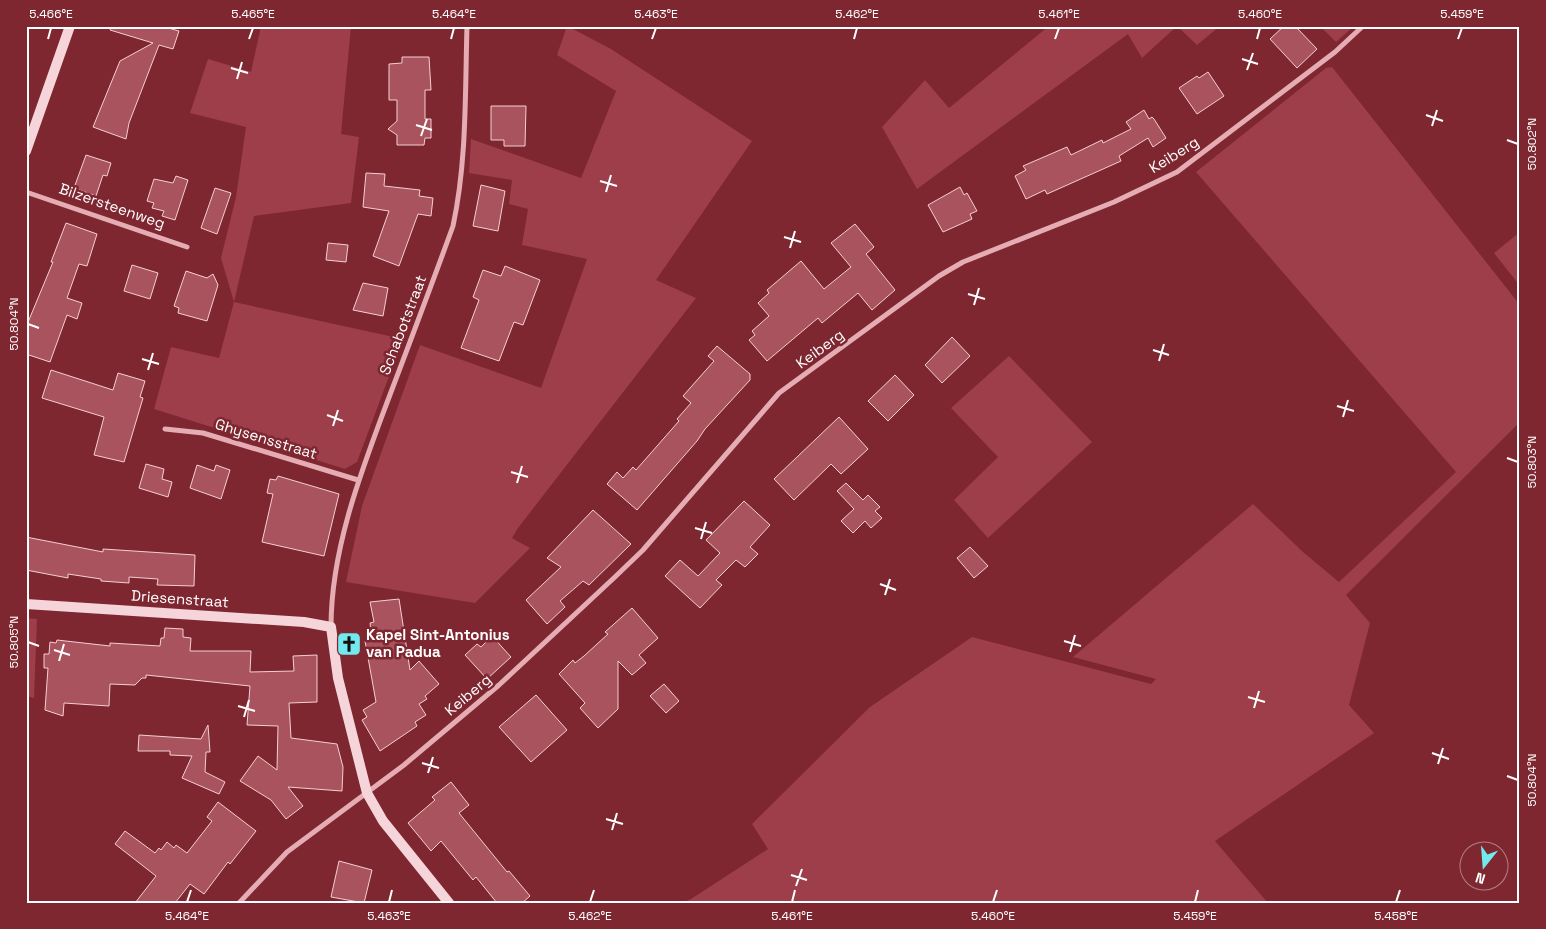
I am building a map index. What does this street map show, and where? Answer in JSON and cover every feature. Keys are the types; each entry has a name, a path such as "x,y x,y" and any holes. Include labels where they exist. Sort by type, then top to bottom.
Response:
{"street":[{"path":"26,151 70,26"},
{"name":"Schabotstraat","path":"331,627 331,608 342,543 358,480 453,226 459,198 464,149 466,26"},
{"name":"Keiberg","path":"239,903 287,852 404,765 499,685 643,550 779,394 938,276 955,267 1114,202 1176,172 1335,52 1363,26"},
{"name":"Bilzersteenweg","path":"26,192 187,247"},
{"name":"Ghysensstraat","path":"165,429 203,433 358,480"},
{"name":"Driesenstraat","path":"26,604 304,622 331,627"},
{"path":"331,627 338,678 367,794 384,821 449,903"}],"shaded area":[{"path":"261,26 351,26 341,134 359,137 351,203 254,216 234,302 221,258 236,197 246,127 190,113 208,59 251,72"},
{"path":"567,26 611,49 752,141 656,280 696,298 518,528 512,538 530,548 475,603 346,582 362,506 420,345 541,388 587,259 522,245 528,209 509,204 512,180 469,173 471,139 581,178 616,91 557,55"},
{"path":"1049,26 1177,26 1142,58 1128,34 917,189 882,127 925,80 949,108"},
{"path":"1177,26 1220,26 1197,45"},
{"path":"1320,26 1354,26 1336,42"},
{"path":"1332,67 1520,305 1520,422 1346,595 1370,623 1349,705 1374,733 1215,841 1268,903 682,903 768,849 752,824 870,707 972,637 1151,684 1156,679 1073,657 1253,504 1303,552 1339,582 1456,472 1196,172 1326,68"},
{"path":"1520,232 1520,286 1494,253"},
{"path":"234,302 403,339 357,462 345,469 154,409 171,347 219,358"},
{"path":"1009,356 1092,442 988,538 954,500 998,457 951,408"},
{"path":"26,618 37,619 34,698 26,696"}],"building":[{"path":"111,26 161,26 179,31 173,49 159,45 129,123 126,139 93,127 120,61 153,43 110,30"},
{"path":"1284,26 1295,26 1317,49 1297,68 1270,39"},
{"path":"402,57 429,57 431,90 425,90 425,119 431,119 431,138 425,138 424,145 397,145 397,135 388,129 397,121 397,100 389,100 389,64 402,63"},
{"path":"1208,72 1224,96 1197,114 1179,88 1197,76 1199,78"},
{"path":"491,106 526,106 525,146 504,146 504,140 491,140"},
{"path":"1144,110 1149,119 1152,117 1154,119 1166,138 1153,147 1148,138 1119,156 1121,161 1047,194 1045,190 1026,199 1015,176 1026,170 1023,166 1067,147 1071,155 1102,140 1103,143 1131,129 1126,122"},
{"path":"86,155 111,163 107,176 103,175 96,196 74,188"},
{"path":"366,173 385,174 384,186 420,190 419,196 433,198 431,216 418,214 399,266 373,256 389,211 363,207"},
{"path":"176,176 188,180 175,220 162,216 164,211 152,208 154,203 147,201 154,179 173,183"},
{"path":"481,185 505,191 498,231 473,226"},
{"path":"960,187 964,195 967,193 977,211 970,214 972,219 943,232 928,205"},
{"path":"215,188 231,193 217,234 201,228"},
{"path":"66,223 97,234 87,266 79,264 67,298 82,303 77,319 67,315 50,362 26,354 26,327 53,262 51,262"},
{"path":"855,224 874,247 866,254 895,290 872,310 858,293 822,323 818,318 767,361 749,340 755,335 752,331 769,316 758,303 769,293 767,290 801,261 824,289 851,267 831,243"},
{"path":"328,243 348,245 346,262 326,260"},
{"path":"132,265 158,273 150,299 124,291"},
{"path":"505,266 540,280 523,325 514,322 499,361 461,348 479,300 473,297 483,270 501,276"},
{"path":"186,271 207,278 213,274 218,285 207,321 178,313 179,308 174,306"},
{"path":"363,283 388,288 383,316 353,310"},
{"path":"952,337 970,356 942,383 925,365"},
{"path":"717,346 750,374 750,380 705,429 697,441 637,510 607,484 617,472 623,478 633,467 636,470 679,421 677,419 691,403 683,396 714,361 708,356"},
{"path":"51,370 113,390 118,373 145,381 140,397 143,398 124,462 94,455 104,417 42,398"},
{"path":"895,375 914,395 888,421 868,401"},
{"path":"839,417 868,449 841,474 831,464 794,500 774,479"},
{"path":"146,464 164,469 162,479 172,482 168,497 139,488"},
{"path":"197,465 214,471 216,465 230,470 221,499 190,488"},
{"path":"278,476 339,494 324,556 262,542 273,494 267,493 270,479 276,480"},
{"path":"846,483 863,500 868,495 880,507 875,511 882,518 871,528 865,521 853,533 841,521 854,509 837,491"},
{"path":"744,501 770,525 750,547 758,554 745,567 736,560 716,580 722,585 700,608 665,576 680,560 698,576 720,553 706,540"},
{"path":"593,510 631,544 589,585 583,581 560,601 565,607 547,624 526,600 561,567 547,558"},
{"path":"26,537 103,552 103,549 195,555 194,586 157,585 158,579 129,577 129,583 101,581 101,579 68,574 68,578 26,570"},
{"path":"970,547 988,566 974,578 957,558"},
{"path":"399,599 410,670 419,661 439,684 425,696 427,699 419,704 426,715 415,722 417,726 380,751 362,720 367,717 363,710 376,702 365,641 372,641 370,623 374,622 370,602"},
{"path":"632,608 658,638 639,655 646,663 632,675 618,661 618,709 598,728 580,708 585,703 559,674 573,660 575,663 584,656 608,634 605,632"},
{"path":"165,628 183,629 183,637 191,638 190,651 251,651 250,672 294,671 293,656 317,655 317,702 289,703 291,738 337,744 343,767 342,791 288,787 303,806 286,819 271,800 240,781 258,756 277,770 278,726 247,725 250,686 146,675 146,678 142,678 135,685 110,684 109,706 64,703 63,716 45,710 48,668 44,668 44,654 49,654 50,642 56,643 57,640 110,646 110,643 160,646 161,638 164,638"},
{"path":"492,636 511,657 487,679 465,655 477,644 481,647"},
{"path":"664,684 679,701 666,713 650,696"},
{"path":"536,695 567,730 531,762 499,727"},
{"path":"208,725 210,752 206,752 205,772 225,782 219,794 182,778 192,756 170,755 170,751 138,751 139,735 201,739"},
{"path":"451,782 469,805 459,813 507,872 509,871 530,896 522,903 497,903 476,877 473,880 441,841 431,851 408,823 435,800 432,797"},
{"path":"218,802 256,831 230,864 228,862 204,894 190,884 175,903 135,903 156,876 115,844 125,831 155,853 159,848 161,850 167,842 174,848 176,845 187,853 212,821 207,817"},
{"path":"339,861 372,870 364,903 331,897"}],"place":[{"name":"Kapel Sint-Antonius van Padua","path":"349,644"}]}
